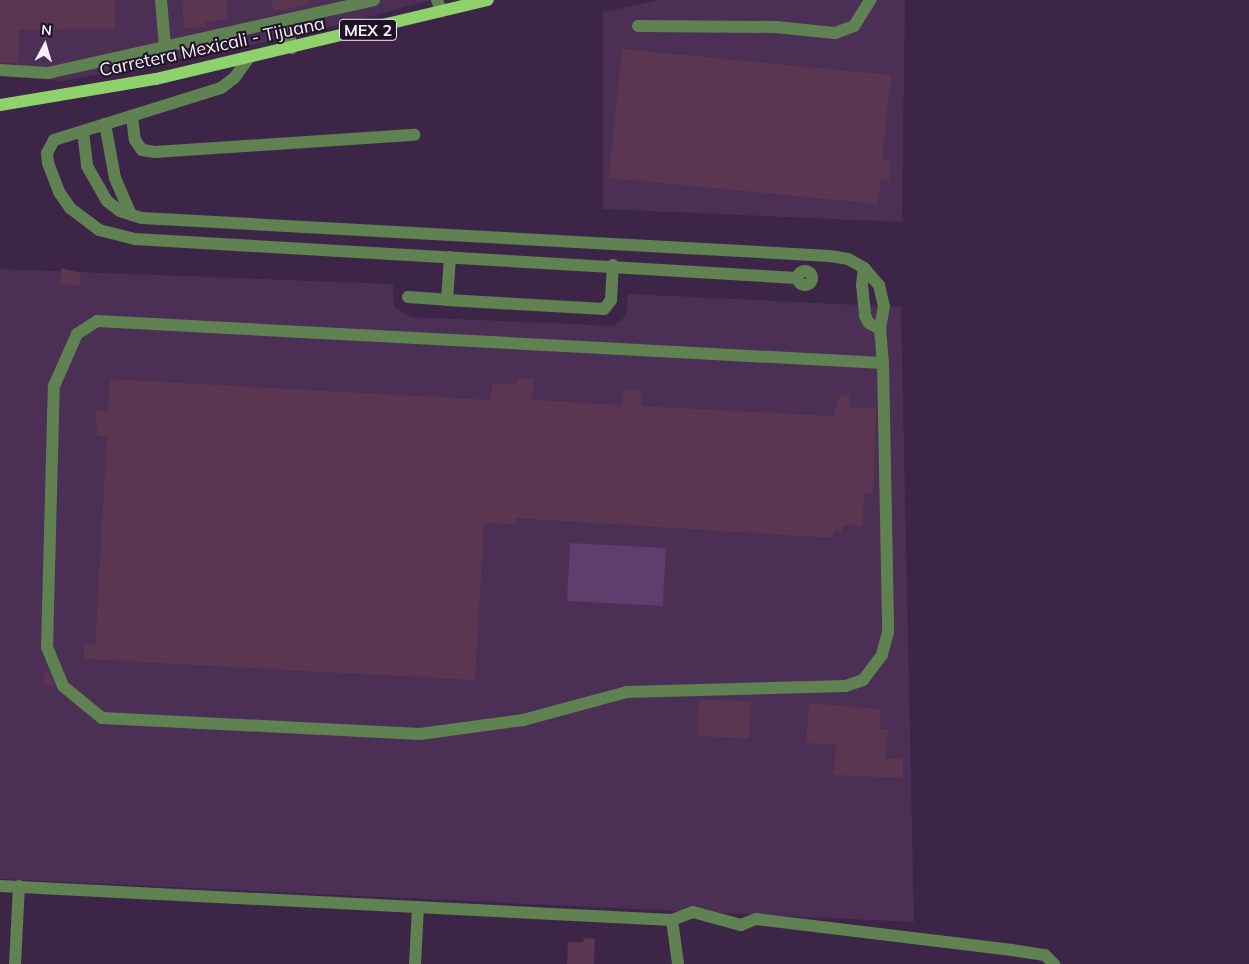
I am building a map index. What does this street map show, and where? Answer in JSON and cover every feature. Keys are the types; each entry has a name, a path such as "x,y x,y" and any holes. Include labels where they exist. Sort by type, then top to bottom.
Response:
{"main road":[{"name":"Carretera Mexicali - Tijuana","path":"0,106 90,92 248,59 439,6 488,0"}],"lane":[{"path":"161,0 165,46"},
{"path":"0,70 48,73 374,0"},
{"path":"638,26 785,28 835,33 854,26 870,0"},
{"path":"285,21 292,48"},
{"path":"248,59 234,78 221,88 83,132 61,135 54,140 47,153 48,163 60,192 70,208 92,225 116,236 167,242 613,265 797,278"},
{"path":"132,117 135,140 142,150 155,152 414,135"},
{"path":"106,124 115,178 131,215"},
{"path":"83,132 86,166 97,186 107,201 131,215 159,220 799,253 848,259 864,268 879,284 883,296 880,329 883,363 888,632 882,654 863,680 836,687 628,692 522,720 420,734 224,726 102,718 63,686 47,647 54,386 77,334 97,321 883,363"},
{"path":"447,300 450,257"},
{"path":"408,297 604,309 611,300 613,265"},
{"path":"864,268 862,285 865,316 869,322 880,329"},
{"path":"0,886 672,920 693,912 742,925 756,919 1004,948 1045,955 1054,964"},
{"path":"15,964 19,886"},
{"path":"415,964 418,907"},
{"path":"672,920 678,964"}],"shaded area":[{"path":"0,0 432,0 292,37 63,81 0,76"},
{"path":"659,0 905,0 902,222 603,209 603,12"},
{"path":"0,269 393,284 394,307 411,317 613,326 626,316 628,294 901,307 914,922 0,879"},
{"path":"570,543 666,548 663,606 567,601"}],"building":[{"path":"0,0 115,0 115,29 19,30 18,63 0,62"},
{"path":"182,0 226,0 228,19 205,22 206,27 184,28"},
{"path":"271,0 309,0 309,4 274,12"},
{"path":"622,49 891,75 882,160 891,161 889,181 881,180 878,204 609,178"},
{"path":"61,268 81,273 79,286 60,284"},
{"path":"518,378 534,379 532,400 622,405 623,390 642,390 641,406 833,416 840,395 850,395 849,407 876,409 873,494 864,493 863,526 842,525 842,532 834,531 833,538 516,518 515,525 484,522 475,680 84,659 84,644 95,645 107,437 97,436 96,410 108,411 110,379 491,400 492,383 517,384"},
{"path":"44,673 49,673 54,686 43,685"},
{"path":"699,699 751,702 749,739 697,736"},
{"path":"809,703 881,709 880,729 888,729 885,759 903,758 903,778 834,775 836,745 806,743"},
{"path":"583,938 595,939 594,964 567,964 568,942 584,942"}]}
